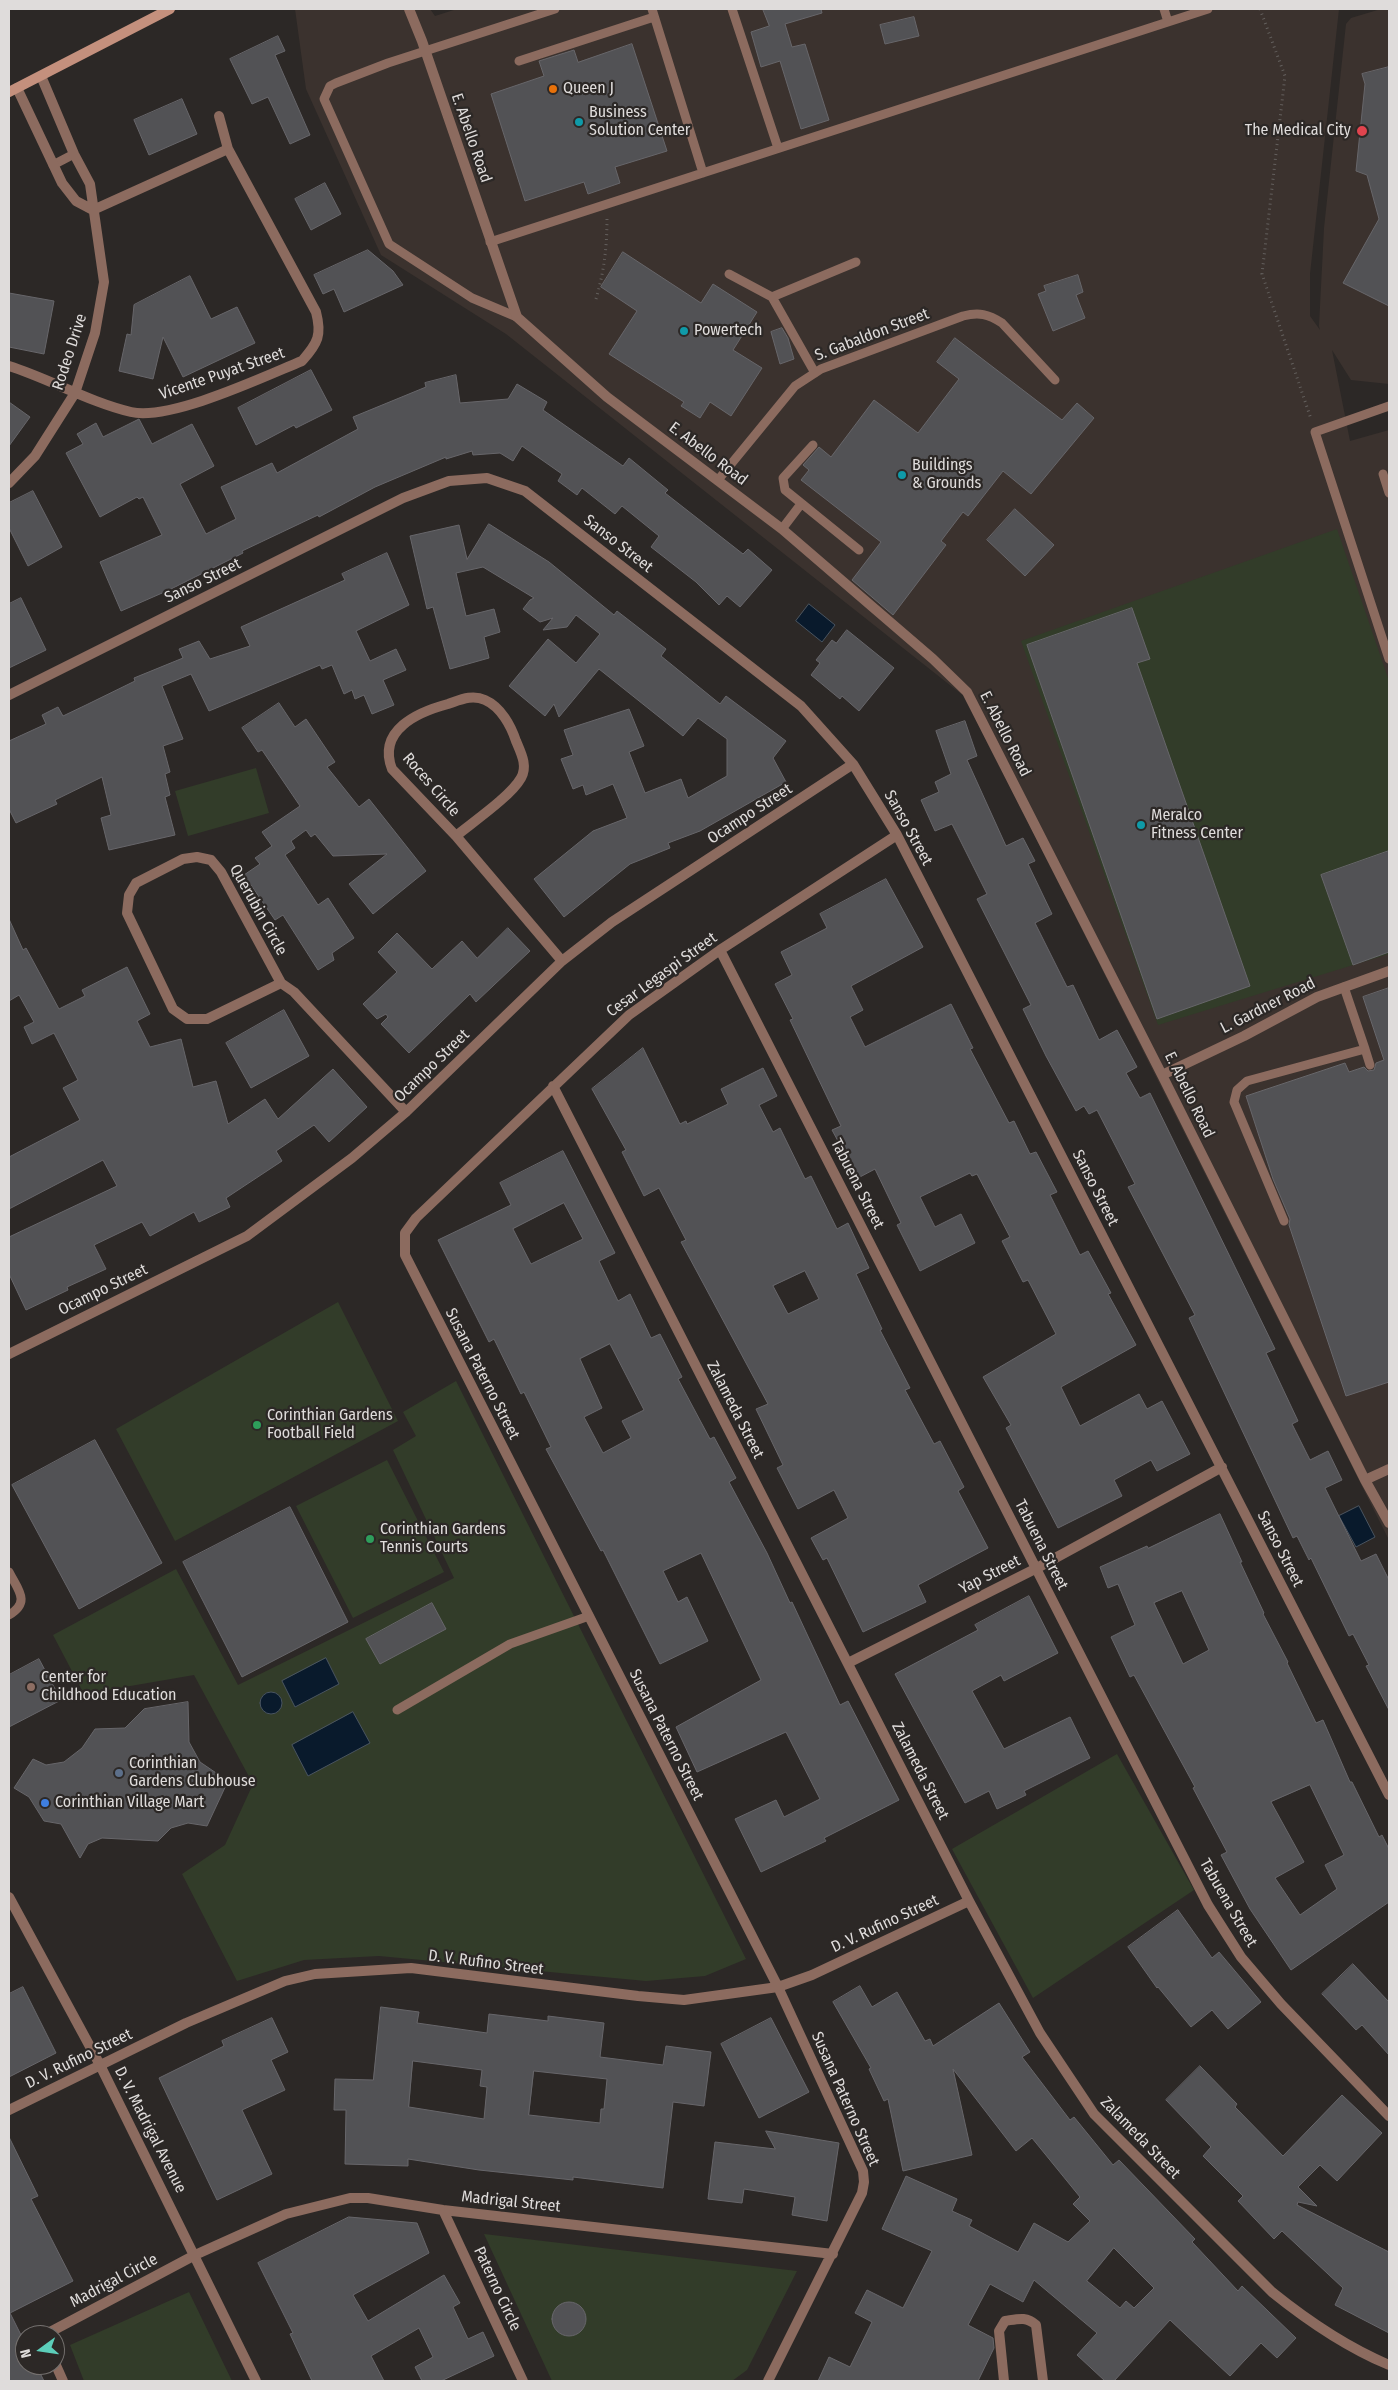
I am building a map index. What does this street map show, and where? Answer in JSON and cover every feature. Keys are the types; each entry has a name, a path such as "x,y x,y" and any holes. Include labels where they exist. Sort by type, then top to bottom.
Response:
{"street":[{"path":"170,9 13,90 62,183 76,201 93,210 228,149"},
{"name":"E. Abello Road","path":"409,9 426,52 517,317 607,397 782,528 933,659 967,692 1162,1075 1364,1480 1389,1523"},
{"name":"Rodeo Drive","path":"9,483 35,456 76,393 95,333 104,282 90,184 74,154 41,76"},
{"name":"Vicente Puyat Street","path":"9,366 76,393 132,412 160,413 187,406 302,362 316,344 320,328 316,312 228,149 219,116"},
{"name":"Sanso Street","path":"9,694 403,498 449,481 487,478 525,492 801,706 853,764 897,835 1389,1795"},
{"name":"Roces Circle","path":"456,836 512,789 524,771 524,762 508,722 497,709 484,700 469,697 429,709 411,718 396,730 389,748 388,760 392,768 456,836 562,961"},
{"name":"Ocampo Street","path":"9,1354 247,1236 309,1191 406,1112 562,961 612,922 853,764"},
{"name":"Cesar Legaspi Street","path":"405,1233 416,1218 629,1015 720,950 897,835"},
{"name":"Querubin Circle","path":"281,983 207,1019 187,1019 173,1009 128,913 129,894 136,883 183,859 197,857 211,860 220,872 281,983 294,992 406,1112"},
{"name":"Tabuena Street","path":"720,950 1208,1905 1241,1957 1281,2004 1389,2116"},
{"name":"L. Gardner Road","path":"1162,1075 1244,1036 1318,997 1389,971"},
{"name":"Zalameda Street","path":"553,1086 969,1901 1040,2033 1094,2114 1272,2292 1303,2317 1341,2341 1389,2365"},
{"name":"Susana Paterno Street","path":"405,1233 405,1256 778,1987 863,2171 862,2193 833,2254"},
{"name":"Yap Street","path":"848,1663 1037,1568 1222,1467"},
{"path":"1364,1480 1389,1469"},
{"name":"D. V. Madrigal Avenue","path":"9,1897 100,2065 195,2254 256,2381"},
{"name":"D. V. Rufino Street","path":"9,2110 186,2023 242,1998 285,1981 315,1974 411,1968 628,1995 684,2000 778,1987 812,1975 969,1901"},
{"name":"Madrigal Street","path":"195,2254 286,2214 334,2201 368,2198 443,2210 833,2254"},
{"name":"Paterno Circle","path":"443,2210 523,2381"},
{"name":"Madrigal Circle","path":"63,2325 195,2254"},
{"path":"768,2381 833,2254"},
{"path":"1004,2381 999,2332 1005,2322 1022,2318 1029,2318 1036,2324 1043,2381"}],"lane":[{"path":"517,317 472,298 389,244 324,99 326,92 336,83 388,63 554,9"},
{"path":"732,9 778,148"},
{"path":"1164,9 1168,22"},
{"path":"490,242 1208,9"},
{"path":"519,61 653,13 703,173"},
{"path":"53,165 74,154"},
{"path":"772,297 856,262"},
{"path":"729,274 772,297 815,373"},
{"name":"S. Gabaldon Street","path":"718,480 791,391 821,369 945,322 978,312 1002,323 1055,380"},
{"path":"1389,406 1315,432 1389,658"},
{"path":"813,445 783,478 785,490 859,550"},
{"path":"1383,474 1389,493"},
{"path":"782,528 802,504"},
{"path":"1344,987 1370,1065"},
{"path":"1284,1222 1234,1102 1237,1090 1247,1081 1365,1049"},
{"path":"9,1572 21,1595 22,1603 19,1609 9,1615"},
{"path":"397,1710 510,1644 589,1616"}],"path":[{"path":"1260,9 1285,76 1262,274 1315,432"},
{"path":"596,299 603,275 607,250 606,205"}],"shaded area":[{"path":"295,9 430,9 435,16 457,9 1339,9 1310,274 1310,316 1320,330 1324,228 1346,24 1351,18 1381,9 1389,9 1389,384 1351,380 1332,350 1350,441 1389,430 1389,1540 965,697 506,334 381,255 306,89"}],"green space":[{"path":"1337,529 1389,681 1389,954 1158,1025 1021,641"},
{"path":"256,768 269,813 188,836 175,791"},
{"name":"Corinthian Gardens Football Field","path":"338,1302 398,1421 175,1541 116,1429"},
{"path":"456,1381 746,1959 705,1976 646,1981 379,1956 304,1960 237,1981 182,1874 225,1845 253,1784 194,1675 84,1694 53,1635 176,1569 238,1685 454,1578 393,1450 416,1436 403,1412"},
{"name":"Corinthian Gardens Tennis Courts","path":"387,1460 444,1572 353,1618 296,1506"},
{"path":"1117,1754 1194,1890 1033,1998 952,1849"},
{"path":"484,2234 797,2271 747,2370 732,2381 552,2381"},
{"path":"189,2292 232,2381 84,2381 70,2345"}],"water":[{"path":"809,604 835,625 822,642 796,621"},
{"path":"1359,1506 1375,1537 1356,1547 1339,1516"},
{"path":"326,1658 339,1684 295,1707 282,1681"},
{"path":"271,1692 279,1695 282,1703 279,1711 271,1714 263,1711 260,1703 263,1695"},
{"path":"353,1712 370,1743 308,1776 292,1745"}],"building":[{"path":"763,9 821,9 822,13 785,24 792,47 805,44 829,120 801,129 780,61 761,67 751,32 769,26"},
{"path":"914,17 919,36 885,44 880,25"},
{"path":"278,36 285,51 275,55 310,135 290,144 268,97 252,104 230,59"},
{"name":"Business Solution Center","path":"632,44 667,151 615,167 620,183 588,194 584,182 525,201 491,94 544,76 539,61 574,50 578,62"},
{"path":"1389,67 1389,306 1343,283 1379,219 1367,175 1356,171 1365,84 1362,74"},
{"path":"182,99 197,134 149,155 134,120"},
{"path":"325,183 341,214 311,230 295,199"},
{"path":"368,250 393,271 403,285 344,312 334,289 323,294 314,275"},
{"name":"Powertech","path":"623,252 701,303 713,284 757,312 733,350 762,368 731,416 710,402 700,418 681,406 684,402 609,354 637,311 601,287"},
{"path":"1078,275 1083,292 1076,295 1085,318 1053,331 1038,294 1046,291 1044,286"},
{"path":"190,276 211,319 237,307 255,343 183,377 163,337 153,379 119,371 127,334 131,335 134,305"},
{"path":"9,293 54,301 44,354 9,347"},
{"path":"782,328 788,338 794,359 780,364 771,332"},
{"name":"Buildings & Grounds","path":"955,338 1062,420 1077,403 1094,418 1031,494 1003,471 968,516 963,512 941,541 946,545 893,615 852,580 881,542 801,480 809,470 803,465 819,447 831,457 874,400 918,433 959,379 937,362"},
{"path":"311,370 332,410 296,428 294,425 256,445 238,408"},
{"path":"456,375 460,403 508,399 517,384 547,402 543,410 623,466 629,458 668,490 665,493 743,554 748,549 772,570 740,607 727,596 719,605 696,582 651,547 659,536 622,506 615,514 582,488 577,495 558,481 562,474 522,446 513,461 500,453 473,455 472,451 446,459 446,457 375,487 319,517 318,515 242,551 243,553 169,590 121,611 100,562 162,535 143,497 139,499 137,497 100,517 66,453 83,444 77,434 96,423 103,437 139,419 152,444 192,424 214,466 180,484 206,534 236,519 221,487 272,463 277,473 358,429 353,417 426,387 425,383"},
{"path":"9,402 30,417 9,446"},
{"path":"33,491 62,547 28,566 9,528 9,503"},
{"path":"1015,509 1054,545 1025,576 987,540"},
{"path":"489,524 549,562 614,615 617,611 666,649 661,656 720,704 726,696 786,741 773,758 786,782 700,831 668,843 670,848 630,864 564,917 534,879 593,831 627,818 613,784 586,795 583,785 573,789 561,759 573,755 564,730 629,709 644,746 629,752 645,793 681,779 688,798 727,776 727,739 698,718 683,736 599,669 559,717 554,704 545,716 509,686 548,639 576,663 600,634 576,615 567,627 543,630 553,618 540,622 523,609 534,598 483,567 456,573 466,616 494,609 500,632 484,637 489,658 450,669 433,607 427,609 410,536 459,525 467,559"},
{"path":"387,553 409,605 356,631 370,661 396,649 406,670 383,680 394,705 372,714 364,695 355,699 352,690 344,694 332,665 322,669 320,665 209,711 191,674 162,686 183,739 163,746 170,772 165,774 170,795 165,797 175,835 109,850 101,818 111,815 102,777 55,800 57,804 16,823 9,809 9,741 46,724 42,715 58,707 63,716 135,681 134,678 183,658 179,649 199,641 210,659 250,646 241,627 345,580 342,574"},
{"path":"21,598 46,650 9,668 9,604"},
{"name":"Meralco Fitness Center","path":"1132,608 1150,659 1137,663 1250,986 1157,1019 1027,645"},
{"path":"847,630 894,668 859,711 842,696 840,699 811,675 820,663 816,660 832,640 836,643"},
{"path":"279,703 295,727 306,719 335,762 327,767 359,807 369,799 426,871 373,914 349,884 387,854 333,856 315,834 311,837 306,830 291,841 295,848 285,855 318,905 328,898 354,938 332,953 334,960 318,970 283,915 275,920 244,875 260,864 255,858 272,846 262,832 300,806 262,750 258,752 242,728"},
{"path":"965,721 977,756 967,760 1006,846 1023,838 1035,861 1028,864 1052,914 1035,923 1067,987 1073,985 1099,1040 1117,1030 1137,1067 1126,1073 1140,1098 1150,1093 1275,1349 1266,1353 1298,1421 1292,1424 1310,1460 1328,1451 1342,1480 1325,1488 1361,1561 1376,1554 1389,1580 1389,1710 1366,1666 1369,1665 1353,1634 1349,1636 1311,1558 1309,1560 1297,1536 1293,1538 1189,1318 1195,1315 1128,1187 1135,1184 1097,1110 1089,1114 1084,1106 1076,1111 1046,1056 1023,1009 1031,1005 977,899 987,894 952,824 935,831 921,800 939,792 935,782 951,774 936,731"},
{"path":"1389,851 1389,952 1353,965 1321,875"},
{"path":"886,879 923,947 851,986 863,1010 850,1017 865,1047 951,1004 973,1048 970,1049 1009,1123 1014,1121 1030,1154 1036,1152 1057,1192 1050,1195 1080,1255 1088,1251 1111,1293 1108,1294 1136,1345 1061,1387 1080,1426 1139,1394 1147,1409 1162,1401 1190,1454 1157,1471 1151,1460 1114,1480 1122,1496 1058,1528 1006,1428 1011,1425 983,1377 1056,1334 1028,1280 1023,1282 1002,1241 1010,1237 977,1174 972,1176 970,1173 920,1197 935,1227 961,1214 975,1243 920,1271 897,1225 901,1223 875,1169 858,1178 832,1130 841,1126 790,1020 793,1019 775,984 792,975 781,952 827,928 820,914"},
{"path":"9,919 23,950 26,948 59,1009 85,996 82,990 127,967 150,1014 137,1021 150,1047 181,1039 193,1087 216,1081 228,1124 265,1099 278,1119 333,1069 367,1107 329,1142 314,1125 276,1151 282,1161 226,1198 230,1207 199,1222 194,1212 150,1236 142,1222 94,1245 106,1269 67,1287 68,1290 26,1310 9,1274 9,1237 117,1186 103,1160 9,1209 9,1157 80,1120 63,1088 78,1080 54,1033 32,1044 24,1027 34,1022 19,995 9,1001"},
{"path":"508,928 530,951 476,1002 470,994 409,1053 381,1024 388,1017 386,1014 377,1019 363,1004 397,972 378,952 397,933 432,969 462,941 477,958"},
{"path":"1389,988 1389,1382 1346,1396 1289,1225 1290,1219 1273,1179 1246,1096 1345,1063 1349,1072 1364,1067 1368,1071 1374,1070 1376,1063 1384,1060 1363,997"},
{"path":"284,1010 309,1056 251,1088 226,1043"},
{"path":"643,1048 680,1124 686,1121 687,1124 728,1104 721,1089 763,1068 777,1096 759,1105 773,1132 780,1128 805,1179 811,1176 837,1229 848,1223 869,1268 856,1274 882,1329 880,1330 910,1388 905,1390 934,1444 940,1441 964,1487 958,1491 988,1548 918,1585 926,1602 863,1632 827,1558 823,1560 811,1538 848,1518 834,1490 798,1509 777,1468 783,1465 756,1409 768,1404 681,1242 686,1240 659,1188 644,1196 622,1152 626,1150 592,1089","holes":["805,1271 819,1299 788,1314 773,1286"]},
{"path":"563,1151 615,1253 599,1261 618,1301 630,1294 651,1338 660,1334 682,1377 678,1379 710,1439 714,1437 736,1478 729,1482 767,1553 790,1603 792,1602 840,1705 848,1701 899,1800 824,1838 826,1841 761,1872 735,1819 776,1800 784,1817 820,1799 786,1732 697,1772 676,1727 761,1680 701,1553 663,1571 678,1602 687,1597 708,1641 660,1664 603,1550 601,1551 546,1449 551,1447 524,1392 521,1394 494,1339 489,1342 438,1240 511,1205 500,1183","holes":["564,1203 583,1239 531,1264 513,1229","610,1344 644,1410 622,1421 631,1438 603,1453 584,1417 602,1408 580,1359"]},
{"path":"95,1440 162,1563 79,1609 12,1485"},
{"path":"290,1507 348,1622 242,1677 183,1562"},
{"path":"1220,1514 1263,1614 1316,1723 1323,1720 1350,1782 1352,1782 1379,1837 1382,1835 1389,1849 1389,1902 1291,1970 1250,1909 1221,1855 1227,1852 1193,1788 1195,1787 1134,1675 1130,1677 1111,1637 1135,1625 1118,1584 1108,1588 1100,1567 1147,1546 1148,1548","holes":["1182,1591 1209,1650 1183,1664 1154,1603","1310,1785 1344,1855 1325,1865 1337,1889 1300,1915 1275,1878 1304,1862 1271,1802"]},
{"path":"1029,1596 1058,1653 1004,1681 1001,1675 972,1691 1004,1749 1070,1717 1090,1758 1024,1791 1026,1795 997,1809 989,1791 965,1803 895,1674 978,1630 975,1625"},
{"path":"432,1603 446,1629 380,1664 366,1639"},
{"name":"Center for Childhood Education","path":"39,1659 61,1700 9,1727 9,1675"},
{"name":"Corinthian Gardens Clubhouse","path":"188,1702 189,1742 200,1762 228,1781 207,1826 188,1823 171,1828 158,1841 102,1838 88,1844 80,1858 61,1824 44,1821 29,1797 14,1788 33,1759 46,1765 64,1762 82,1748 95,1729 125,1728 144,1709"},
{"path":"1178,1910 1212,1958 1219,1952 1261,2002 1228,2029 1212,2010 1191,2027 1157,1988 1128,1947"},
{"path":"1353,1964 1389,2002 1389,2055 1362,2025 1356,2030 1322,1994"},
{"path":"860,1986 872,2007 897,1992 925,2041 930,2039 933,2046 999,2003 1030,2052 1022,2057 1070,2120 1074,2117 1113,2165 1119,2160 1195,2239 1192,2242 1238,2291 1242,2286 1296,2338 1277,2358 1261,2343 1230,2376 1170,2320 1114,2381 1105,2381 1077,2355 1097,2333 1034,2280 1023,2302 990,2284 968,2325 993,2338 994,2348 978,2381 818,2381 829,2357 850,2367 872,2322 855,2313 867,2290 903,2308 932,2251 882,2229 906,2176 957,2199 952,2211 972,2220 969,2226 1018,2252 1034,2223 1068,2242 1090,2221 1073,2204 1080,2197 1032,2138 1016,2151 953,2069 972,2155 903,2171 888,2099 884,2101 869,2069 871,2068 833,2002","holes":["1114,2248 1154,2288 1134,2308 1126,2301 1120,2308 1087,2281"]},
{"path":"23,1987 56,2053 9,2077 9,1994"},
{"path":"381,2007 419,2012 417,2023 487,2033 489,2014 548,2021 548,2016 604,2023 600,2057 663,2065 666,2046 711,2052 704,2106 673,2102 663,2188 573,2177 573,2180 479,2170 408,2159 408,2166 345,2164 346,2110 334,2110 335,2079 373,2080","holes":["413,2061 482,2070 480,2086 487,2087 484,2119 409,2107","534,2071 607,2079 604,2109 601,2109 600,2123 529,2115"]},
{"path":"272,2018 288,2052 271,2060 285,2090 242,2110 272,2174 217,2200 159,2078 224,2046 222,2041"},
{"path":"771,2018 809,2092 759,2118 721,2044"},
{"path":"1200,2066 1237,2104 1235,2107 1283,2156 1342,2095 1382,2133 1337,2181 1320,2165 1298,2187 1317,2206 1298,2202 1297,2205 1389,2252 1389,2333 1335,2305 1343,2288 1282,2231 1274,2239 1238,2201 1243,2196 1203,2156 1211,2147 1166,2100"},
{"path":"766,2131 839,2143 827,2221 792,2215 795,2197 744,2189 742,2203 708,2199 715,2142 775,2149"},
{"path":"9,2137 38,2196 31,2199 73,2281 10,2313 16,2325 15,2375 41,2375 44,2381 9,2381"},
{"path":"349,2217 417,2223 429,2253 353,2295 368,2321 444,2275 460,2303 453,2307 468,2339 483,2332 494,2356 441,2381 422,2381 415,2367 433,2357 419,2328 371,2356 384,2381 312,2381 290,2334 293,2333 258,2263"},
{"path":"569,2302 581,2307 586,2319 581,2331 569,2336 557,2331 552,2319 557,2307"}],"place":[{"name":"Queen J","path":"553,89"},
{"name":"Business Solution Center","path":"579,122"},
{"name":"The Medical City","path":"1362,131"},
{"name":"Powertech","path":"684,331"},
{"name":"Buildings & Grounds","path":"902,475"},
{"name":"Meralco Fitness Center","path":"1141,825"},
{"name":"Corinthian Gardens Football Field","path":"257,1425"},
{"name":"Corinthian Gardens Tennis Courts","path":"370,1539"},
{"name":"Center for Childhood Education","path":"31,1687"},
{"name":"Corinthian Gardens Clubhouse","path":"119,1773"},
{"name":"Corinthian Village Mart","path":"45,1803"}]}
